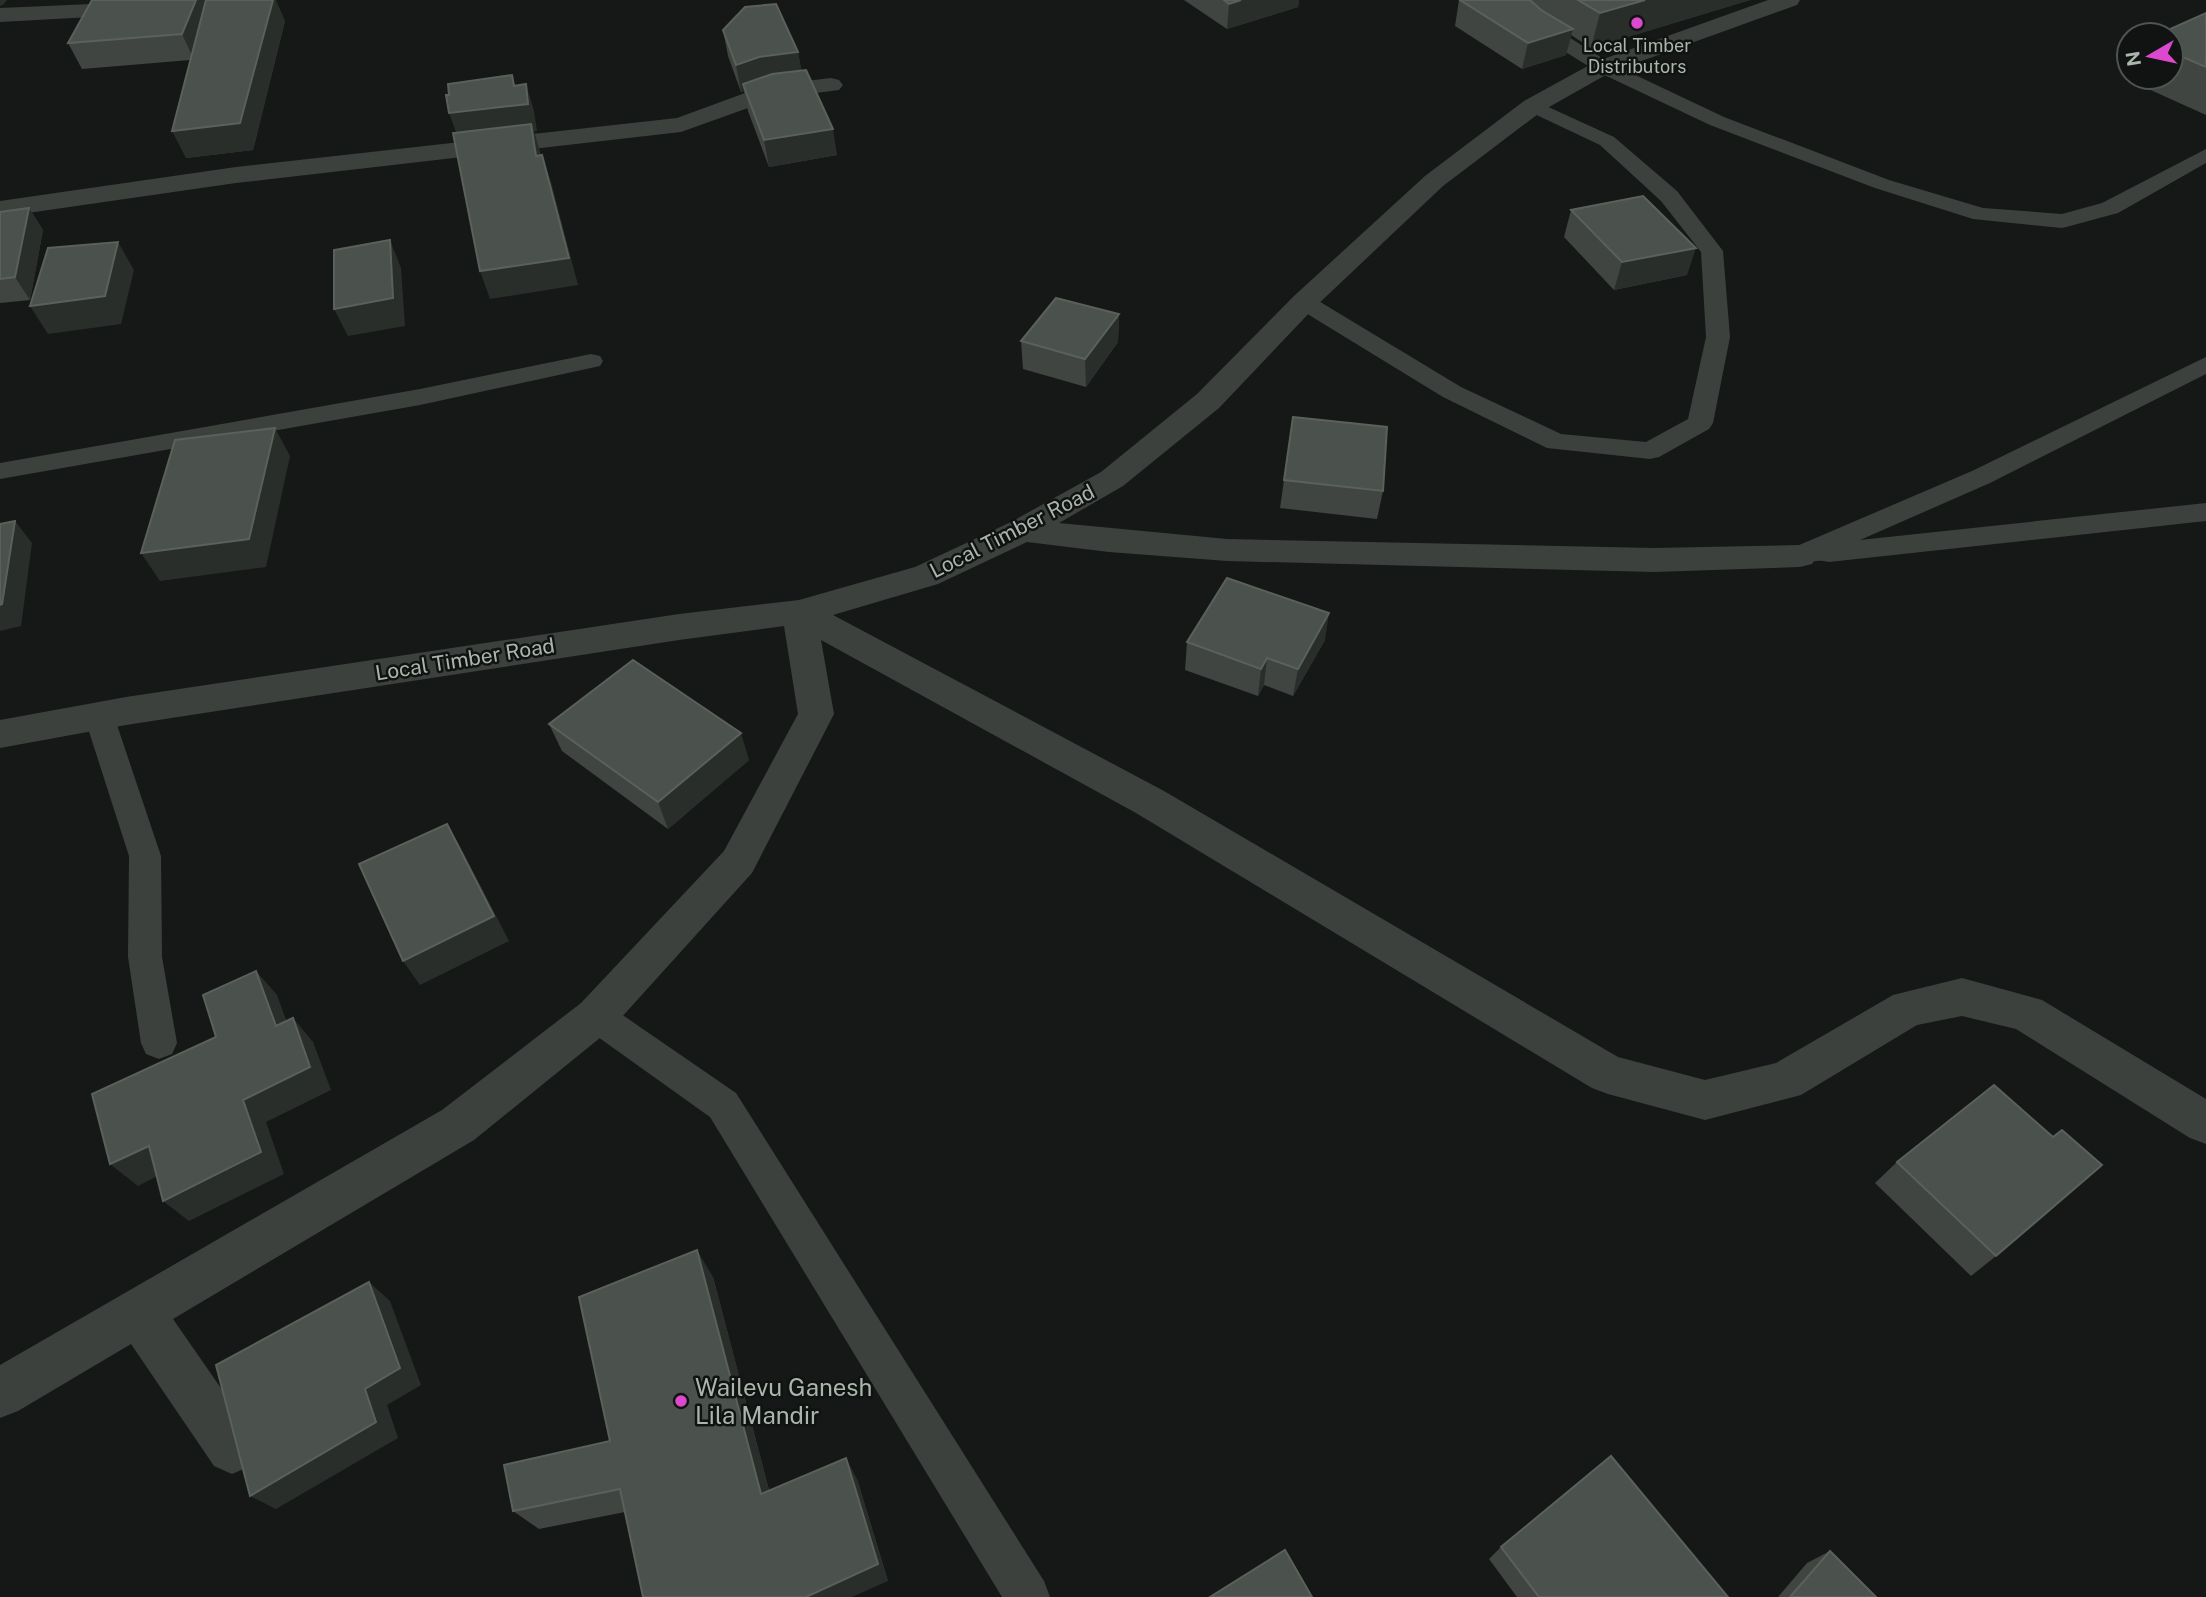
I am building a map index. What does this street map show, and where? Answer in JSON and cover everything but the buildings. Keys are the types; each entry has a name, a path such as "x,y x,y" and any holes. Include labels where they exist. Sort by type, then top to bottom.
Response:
{"street":[{"name":"Local Timber Road","path":"0,734 99,716 679,627 799,612 926,576 1023,530 1112,479 1208,401 1304,302 1434,181 1533,106 1603,67 1789,0"},
{"path":"0,15 162,7"},
{"path":"0,209 236,175 681,125 772,90 831,85"},
{"path":"1023,530 1109,541 1227,550 1654,560 1800,556"},
{"path":"0,1393 458,1125 596,1016 738,862 816,714 799,612"},
{"path":"799,612 1150,802 1608,1074 1704,1100 1785,1081 1908,1008 1962,997 2028,1013 2206,1123"},
{"path":"139,1312 232,1448"}],"lane":[{"path":"1508,0 1544,30 1603,67 1730,126 1882,184 1981,214 2062,221 2074,218 2110,208 2206,155"},
{"path":"1304,302 1452,392 1556,442 1650,451 1700,423 1718,337 1712,251 1670,196 1607,141 1533,106"},
{"path":"0,471 406,400 592,361"},
{"path":"1800,556 1981,477 2206,364"},
{"path":"1800,556 2206,512"},
{"path":"99,716 145,856 145,957 159,1043"},
{"path":"596,1016 723,1105 1028,1597"}],"place":[{"name":"Local Timber Distributors","path":"1637,23"},
{"name":"Wailevu Ganesh Lila Mandir","path":"681,1401"}]}
